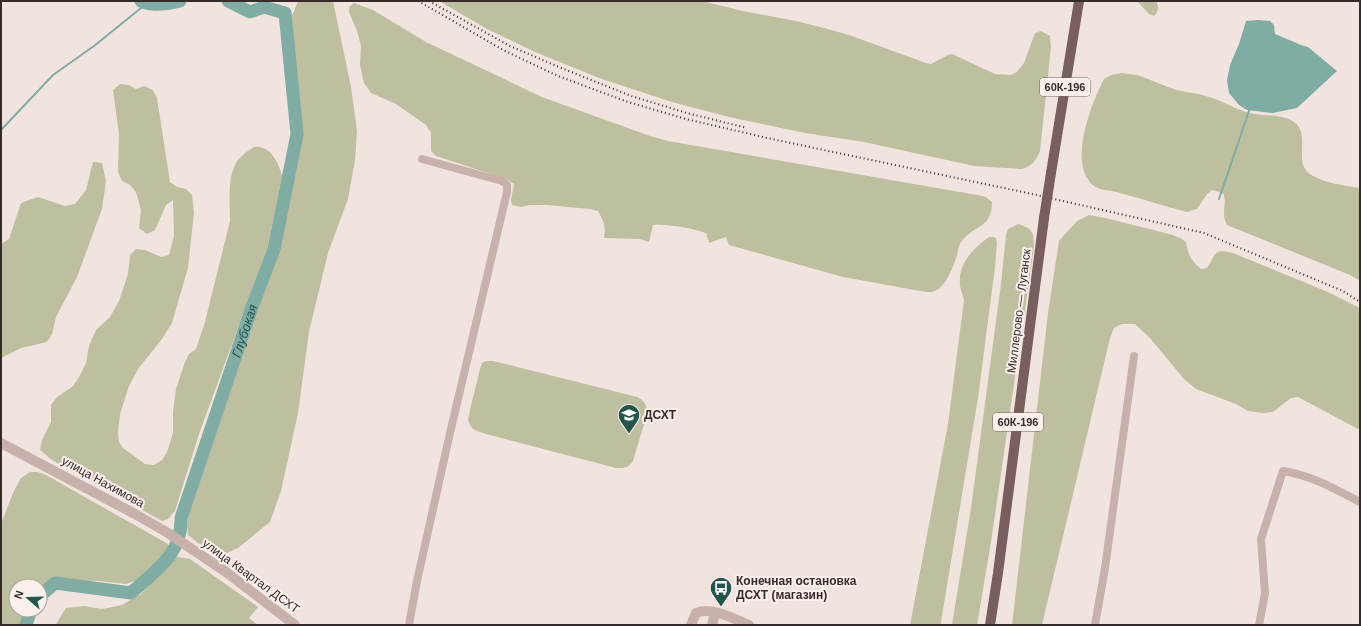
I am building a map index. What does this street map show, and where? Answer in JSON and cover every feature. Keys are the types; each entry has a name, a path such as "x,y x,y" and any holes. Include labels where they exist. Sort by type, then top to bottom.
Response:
{"main road":[{"name":"Миллерово — Луганск","path":"990,625 1044,218 1079,1"}],"street":[{"path":"409,625 417,581 450,433 507,192 507,185 502,181 422,159"},
{"path":"1095,625 1105,568 1134,356"},
{"name":"улица Нахимова","path":"1,443 123,508 168,533 190,548"},
{"path":"1259,625 1265,593 1261,539 1283,471 1297,473 1318,480 1360,502"},
{"name":"улица Квартал ДСХТ","path":"190,548 226,572 295,625"},
{"path":"691,625 696,613 702,611 715,613 749,625"},
{"path":"712,625 715,613"}],"green space":[{"path":"298,1 333,1 351,87 357,131 355,160 348,199 328,253 309,332 298,413 281,491 270,522 238,548 225,554 215,553 188,535 187,525 189,509 248,333 276,257 298,157 302,131 289,28 290,21"},
{"path":"439,1 702,1 824,28 849,35 926,63 931,64 952,54 995,74 1011,75 1017,72 1024,63 1035,33 1041,31 1050,36 1051,47 1040,151 1033,163 1022,169 974,166 864,142 805,133 729,117 672,102 599,78 535,52 487,29"},
{"path":"1137,1 1156,1 1158,7 1157,13 1154,16 1149,14"},
{"path":"354,3 373,10 426,42 542,97 650,136 668,141 977,195 986,197 992,202 991,211 986,222 961,242 954,264 943,285 939,289 930,292 843,277 729,245 726,237 709,243 706,233 680,227 653,225 649,242 640,239 604,238 604,224 598,211 547,205 530,205 521,207 512,205 511,200 514,184 506,179 436,156 431,151 431,133 426,125 396,104 371,93 364,83 360,65 361,46 357,31 349,12 349,7"},
{"path":"1122,73 1137,75 1167,87 1210,97 1250,113 1286,118 1294,122 1299,127 1301,132 1303,165 1310,174 1316,178 1339,185 1360,188 1360,281 1350,275 1227,225 1224,216 1225,201 1223,193 1212,190 1207,194 1197,209 1187,212 1125,194 1101,189 1091,184 1083,168 1082,156 1085,128 1094,101 1104,79 1111,75"},
{"path":"120,84 129,85 136,89 144,86 153,90 157,98 170,182 177,187 186,189 192,195 194,213 188,268 172,323 162,339 138,369 129,386 120,414 118,433 119,442 123,448 145,464 154,465 162,460 167,452 173,433 173,412 176,389 189,354 196,349 205,322 230,221 230,184 236,163 246,152 254,147 265,148 276,160 282,176 268,246 199,434 175,511 168,519 162,521 52,460 40,450 42,440 51,422 51,405 57,397 72,387 78,379 86,363 89,346 96,330 110,317 119,301 128,274 130,255 136,249 145,250 161,257 169,255 174,236 173,200 166,205 155,230 147,234 139,228 141,210 136,192 130,185 122,181 118,172 119,134 113,90"},
{"path":"93,162 102,163 106,181 102,209 77,277 56,317 52,334 47,342 21,348 1,358 1,244 9,239 21,203 38,197 65,206 75,204 86,190"},
{"path":"1089,215 1179,237 1185,241 1191,258 1201,269 1207,268 1216,253 1222,251 1233,253 1328,292 1360,308 1360,430 1298,397 1291,398 1273,412 1263,413 1248,411 1236,404 1196,389 1184,379 1150,338 1135,324 1122,324 1114,328 1110,338 1042,625 1012,625 1048,313 1059,241 1077,221"},
{"path":"1018,224 1030,229 1034,238 1034,247 991,542 977,625 952,625 971,508 1001,284 1006,235 1008,229"},
{"path":"989,237 996,238 997,243 995,267 978,398 941,622 940,625 910,625 948,424 964,300 960,286 961,270 972,251"},
{"path":"486,361 493,361 640,399 644,402 647,408 647,414 633,461 626,467 616,468 486,434 474,429 470,425 468,418 480,369 482,363"},
{"path":"30,472 38,472 46,475 168,544 169,548 166,554 152,569 137,580 126,584 98,581 53,581 48,584 48,578 8,578 8,618 22,618 20,625 1,625 1,524 13,493 21,478"},
{"path":"178,557 190,559 258,607 249,618 258,625 56,624 66,608 84,606 102,609 122,605 141,594 174,558"}],"water":[{"path":"1246,21 1270,21 1274,25 1275,34 1308,47 1337,71 1297,108 1273,113 1247,110 1239,105 1229,93 1227,80 1230,65 1239,44"}],"waterway":[{"name":"Глубокая","path":"141,1 150,4 165,4 180,1"},
{"name":"Глубокая","path":"48,589 55,583 131,593 158,569 172,552 180,531 181,518 252,307 274,249 297,134 285,13 264,7 250,12 228,1"},
{"path":"1,130 53,75 94,46 146,4"},
{"path":"1219,199 1250,108"},
{"name":"Глубокая","path":"26,625 28,618"}],"railway":[{"path":"418,1 503,50 558,76 628,102 686,119 767,138 1023,192 1204,233 1343,291 1360,302"},
{"path":"429,1 510,46 631,96 687,113 747,128"}],"place":[{"name":"ДСХТ","path":"629,434"},
{"name":"Конечная остановка ДСХТ (магазин)","path":"721,608"}]}
